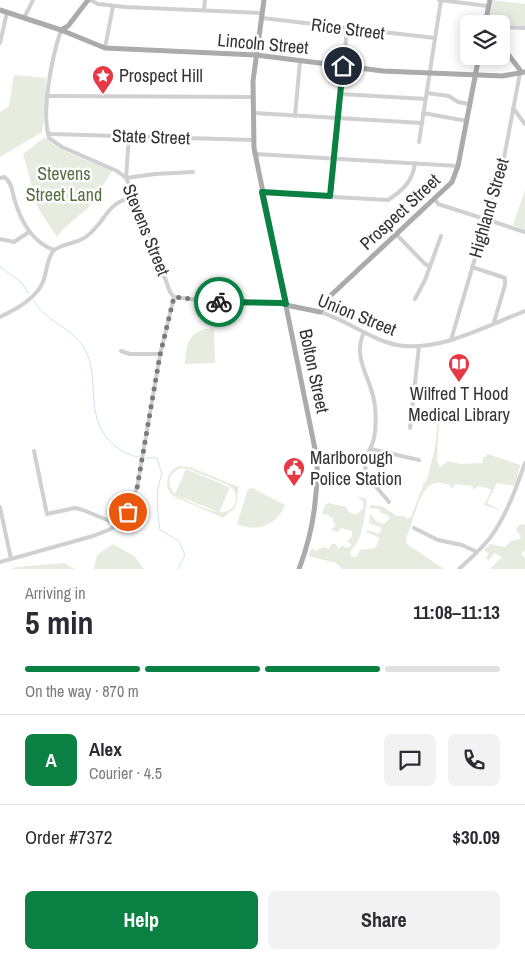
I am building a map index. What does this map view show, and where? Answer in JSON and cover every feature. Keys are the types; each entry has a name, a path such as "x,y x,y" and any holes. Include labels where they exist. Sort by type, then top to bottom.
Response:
{"main road":[{"path":"61,30 68,26 89,0"},
{"name":"Bolton Street","path":"264,0 256,55 253,97 255,154 317,459 317,488 314,516 308,545 299,569"},
{"name":"Lincoln Street","path":"0,10 61,30 105,48 256,55 375,70 502,76 522,73"},
{"path":"510,57 522,73"},
{"name":"Prospect Street","path":"320,312 328,298 452,182 458,166 478,65"},
{"name":"Union Street","path":"286,304 320,312"}],"street":[{"path":"24,18 33,0"},
{"name":"Rice Street","path":"89,0 98,4 113,6 262,15 347,28 435,38"},
{"path":"204,10 205,0"},
{"path":"419,142 442,0 489,3"},
{"path":"105,48 113,6"},
{"path":"0,42 7,12"},
{"path":"510,27 525,28"},
{"path":"330,196 347,28"},
{"path":"48,133 48,96 56,44 61,30"},
{"path":"295,116 300,61"},
{"name":"Highland Street","path":"450,340 503,163 513,107 522,73"},
{"path":"427,93 449,96 458,102 470,104"},
{"path":"340,94 426,100"},
{"path":"48,96 253,97"},
{"path":"513,107 525,124"},
{"path":"254,113 422,123"},
{"path":"423,113 467,121"},
{"name":"State Street","path":"48,133 254,140"},
{"name":"Stevens Street","path":"0,562 93,536 111,529 128,512 137,488 161,354 174,297 170,292 136,197 126,178 111,168 55,143 49,138 48,133"},
{"path":"129,136 126,178 193,172"},
{"path":"255,154 458,166"},
{"path":"262,192 388,200 410,182 414,173 415,163"},
{"path":"0,178 4,177 8,180 16,207 29,232 47,247 54,250"},
{"path":"0,317 38,291 44,280 50,257 58,246 82,239 91,232 114,204 136,197"},
{"path":"435,199 438,204 525,232"},
{"path":"0,239 14,242 29,232"},
{"path":"396,234 430,267"},
{"path":"415,299 442,236"},
{"path":"472,266 505,278 505,285 494,322"},
{"name":"Union Street","path":"174,297 223,303 286,304"},
{"name":"Union Street","path":"320,312 340,319 385,342 401,346 420,346 462,337 525,310"},
{"path":"364,332 360,340 359,353 372,391 375,407 375,431 371,448 365,459 366,472 390,502"},
{"path":"410,428 420,346"},
{"path":"121,350 130,354 161,354"},
{"path":"371,448 419,460"},
{"path":"34,451 47,514 75,508 117,524"},
{"path":"459,569 490,538 508,507 525,463"},
{"path":"0,507 11,559"},
{"path":"414,528 438,540 462,545 477,552"}],"green space":[{"path":"493,0 525,4 525,26 510,25 510,15 490,15"},
{"path":"14,75 46,78 45,113 42,132 0,157 0,112 9,106"},
{"name":"Stevens Street Land","path":"45,137 67,152 113,170 88,208 62,230 57,237 38,208 23,154"},
{"path":"525,190 525,230 513,225"},
{"path":"204,329 214,329 215,363 185,364 188,342 194,335"},
{"path":"437,422 439,422 437,461 440,467 448,461 461,464 482,463 483,458 488,454 520,465 515,486 497,483 487,503 502,511 484,505 491,491 490,489 478,486 474,490 472,486 455,484 453,489 448,484 436,483 430,485 420,498 406,538 407,544 444,569 342,569 336,563 308,556 312,548 315,551 323,547 329,549 331,544 336,544 338,549 342,545 347,548 352,545 347,541 352,536 352,531 341,528 338,532 332,530 331,528 335,527 333,518 322,514 325,505 328,503 347,507 348,511 356,515 363,508 363,502 358,497 353,496 366,498 367,502 361,534 351,550 350,556 356,557 360,550 375,548 380,538 366,532 367,530 379,534 382,528 369,523 370,514 377,522 384,524 390,518 386,514 381,513 379,509 369,508 371,505 382,506 397,516 404,516 407,519 411,517 428,476 436,443"},
{"path":"179,466 190,467 239,487 235,507 224,518 177,498 171,494 167,487 168,477 172,470","holes":["180,468 189,469 228,485 234,490 236,497 234,506 228,511 219,512 229,487 186,469 175,494 169,483 173,473","176,495 217,511 201,507"]},
{"path":"252,488 285,505 277,518 272,522 252,528 237,524 248,489"},
{"path":"525,524 525,550 521,554 525,558 525,569 490,569 502,557 494,553 489,560 486,559 489,554 484,550 490,544 505,547 511,541 519,539 521,536 516,530 519,525"},
{"path":"113,544 134,556 144,569 94,569 97,555"},
{"path":"64,563 75,569 10,569 17,567"}],"waterway":[{"path":"0,267 21,282 29,294"},
{"path":"33,300 43,312 80,341 89,358 92,371 98,423 105,435 115,446 120,450 139,457"},
{"path":"145,458 157,458 162,475 157,495 160,530 179,541 185,555 178,569"}],"way so far":[{"path":"128,512 137,488 160,355 174,297 219,302"}],"place":[{"name":"Prospect Hill","path":"103,95"},
{"name":"Wilfred T Hood Medical Library","path":"459,383"},
{"name":"Marlborough Police Station","path":"294,487"}],"route":[{"path":"219,302 286,304 262,192 330,196 334,178 343,66"}]}
